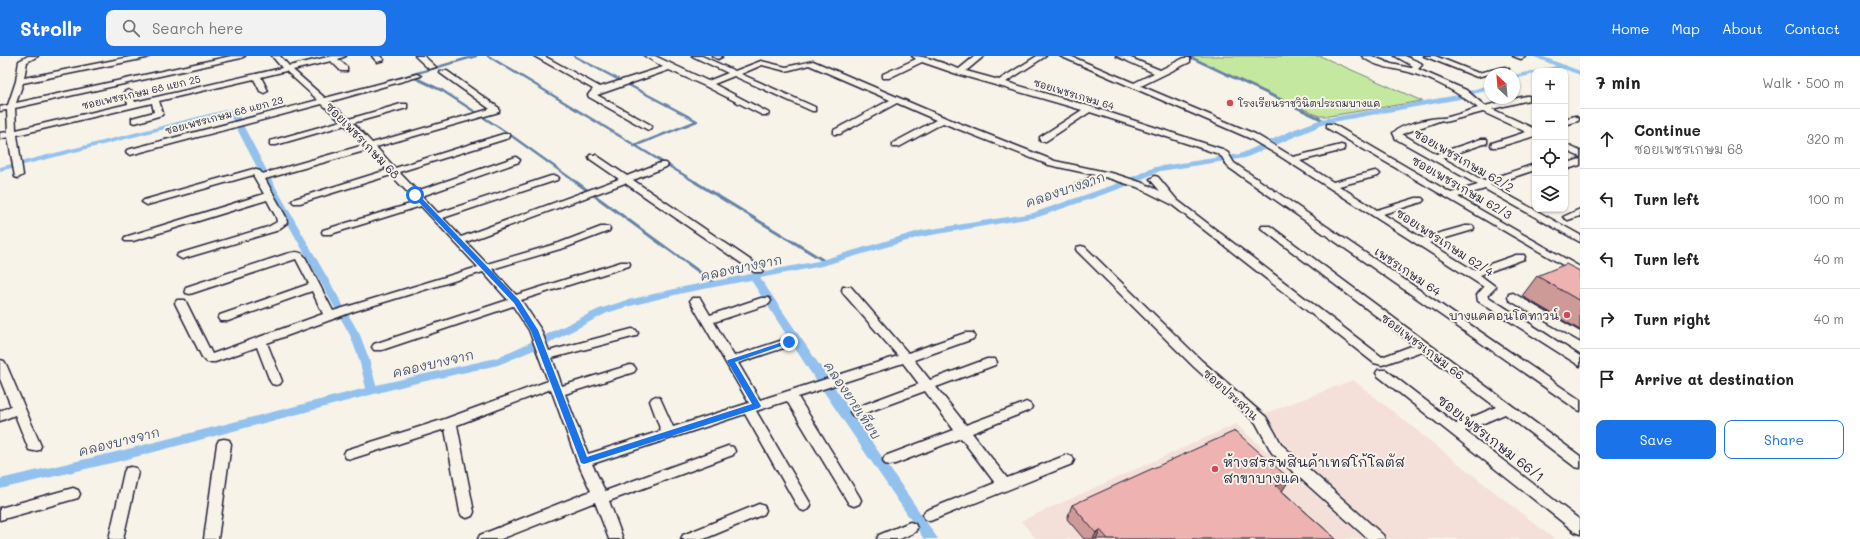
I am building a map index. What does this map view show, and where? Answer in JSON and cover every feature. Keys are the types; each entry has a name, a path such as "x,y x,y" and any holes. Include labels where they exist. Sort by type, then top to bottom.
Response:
{"street":[{"path":"17,168 12,133 12,107 20,81 23,61 34,56"},
{"path":"20,81 146,56"},
{"path":"0,109 241,56"},
{"name":"ซอยเพชรเกษม 68","path":"276,56 287,68 347,122 394,170 435,217 515,300 535,330 584,461 600,496 616,539"},
{"name":"ซอยเพชรเกษม 68 แยก 25","path":"0,136 342,56"},
{"path":"419,56 432,66"},
{"path":"538,56 600,90"},
{"path":"649,56 765,113"},
{"path":"696,56 812,109"},
{"path":"753,56 763,62 786,69 810,64 895,101 1052,163 1109,175 1140,185 1174,202 1378,360 1382,361 1422,346"},
{"path":"960,72 980,56"},
{"path":"1000,83 1042,56"},
{"name":"ซอยเพชรเกษม 62/4","path":"1064,56 1245,133 1273,148 1473,274 1491,287 1482,295 1482,298 1580,362"},
{"path":"1120,56 1160,73"},
{"path":"1134,86 1187,60 1178,56"},
{"path":"1366,56 1389,66 1416,68 1434,57 1477,75 1484,74"},
{"path":"1399,56 1416,68 1462,92 1484,109 1532,131"},
{"path":"886,76 918,57"},
{"name":"ซอยเพชรเกษม 64","path":"918,57 960,72 1089,109 1219,151 1225,155"},
{"path":"333,58 344,69"},
{"path":"708,84 763,62"},
{"path":"648,127 592,95 600,90 669,67"},
{"path":"260,178 496,110 444,73"},
{"path":"257,76 264,91"},
{"name":"ซอยเพชรเกษม 68 แยก 23","path":"130,152 416,76"},
{"path":"128,92 132,105"},
{"path":"1484,109 1526,98"},
{"path":"135,120 159,113 155,100"},
{"path":"837,132 895,101"},
{"path":"273,143 404,106"},
{"path":"1043,138 1089,109"},
{"name":"ซอยเพชรเกษม 62/2","path":"1484,109 1401,130 1397,133 1399,137 1580,239"},
{"path":"1568,121 1575,119"},
{"path":"896,145 943,120"},
{"name":"ซอยเพชรเกษม 62/3","path":"1330,126 1580,272"},
{"path":"1495,145 1532,133"},
{"path":"297,201 506,136"},
{"path":"1435,157 1484,141"},
{"path":"1292,160 1341,148"},
{"path":"1568,148 1580,154"},
{"name":"เพชรเกษม 64","path":"1225,155 1231,165 1580,406"},
{"path":"593,157 758,270"},
{"path":"415,195 516,160"},
{"path":"1568,166 1580,162"},
{"path":"459,241 602,190 664,165"},
{"path":"1451,196 1532,168"},
{"path":"147,202 252,172 257,173 281,217 282,223 272,229 182,256"},
{"path":"1332,185 1376,174"},
{"path":"1078,187 1109,175"},
{"path":"435,217 554,178"},
{"path":"1155,179 1174,202"},
{"path":"129,239 269,196"},
{"path":"1376,213 1419,200"},
{"path":"327,232 422,203"},
{"path":"1568,216 1580,212"},
{"name":"ซอยเพชรเกษม 66","path":"1266,228 1580,463"},
{"path":"1421,242 1469,228"},
{"path":"181,303 201,344 212,359 351,308 563,245 605,229"},
{"name":"ซอยประสาน","path":"1081,249 1198,364 1261,420 1277,449 1378,539"},
{"path":"190,290 290,256 298,255 315,286 334,315"},
{"path":"1473,274 1520,257"},
{"path":"378,347 625,264"},
{"path":"224,318 315,286"},
{"path":"847,290 906,358 1005,485"},
{"path":"1514,297 1580,337"},
{"path":"696,301 731,361 752,407 804,506"},
{"path":"707,320 765,301"},
{"path":"544,354 632,333"},
{"path":"584,461 791,396 969,336"},
{"path":"261,341 276,381"},
{"path":"731,361 789,342"},
{"path":"856,412 991,362"},
{"path":"1,368 34,446"},
{"path":"351,454 450,422 494,404 630,369"},
{"name":"ซอยเพชรเกษม 66/1","path":"1382,374 1580,528"},
{"path":"791,396 854,500"},
{"path":"656,401 669,434"},
{"path":"890,460 1026,407"},
{"path":"0,416 18,408"},
{"path":"1455,430 1506,408"},
{"path":"450,422 468,512"},
{"path":"211,539 224,444"},
{"path":"485,539 600,496 728,451"},
{"path":"930,515 1067,460"},
{"path":"116,539 131,472"},
{"path":"0,516 73,494"},
{"path":"688,539 759,510"},
{"path":"884,539 910,528"}],"shaded area":[{"path":"1353,380 1554,539 1389,539 1290,451 1264,414"},
{"name":"ห้างสรรพสินค้าเทสโก้โลตัส สาขาบางแค","path":"1236,424 1365,539 1036,539 1021,521"}],"green space":[{"path":"1188,56 1320,56 1422,101 1329,116 1319,116"}],"building":[{"path":"1566,264 1580,271 1580,301 1537,276"},
{"name":"ห้างสรรพสินค้าเทสโก้โลตัส สาขาบางแค","path":"1235,431 1290,479 1276,486 1336,539 1108,539 1100,530 1096,533 1072,505"}],"waterway":[{"path":"409,75 476,56"},
{"path":"488,56 635,145"},
{"path":"574,56 697,121 635,145"},
{"path":"1188,56 1325,121"},
{"name":"คลองบางจาก","path":"1535,56 1580,73"},
{"name":"คลองบางจาก","path":"1558,68 1564,67"},
{"name":"คลองบางจาก","path":"1520,76 1532,73"},
{"path":"386,82 409,75"},
{"path":"409,75 443,91 509,134 577,183"},
{"name":"คลองบางจาก","path":"753,277 819,264 919,234 1035,215 1119,186 1158,169 1242,156 1298,131 1325,121 1460,97 1484,88"},
{"path":"0,169 229,111 233,113 237,120"},
{"path":"239,125 264,173"},
{"path":"635,145 697,183"},
{"path":"267,179 355,335 364,359 372,390"},
{"path":"576,182 716,284"},
{"path":"695,182 826,262"},
{"name":"คลองบางจาก","path":"372,390 498,361 537,344 603,311 624,304 683,290 753,277"},
{"name":"คลองยายเทียบ","path":"753,277 813,367 931,539"},
{"name":"คลองบางจาก","path":"0,484 120,456 372,390"}],"place":[{"name":"โรงเรียนราชวินิตประถมบางแค","path":"1230,103"},
{"name":"บางแคคอนโดทาวน์","path":"1567,315"},
{"name":"ห้างสรรพสินค้าเทสโก้โลตัส สาขาบางแค","path":"1215,469"}],"route":[{"path":"415,195 516,301 535,330 584,461 757,406 731,361 789,342"}]}
